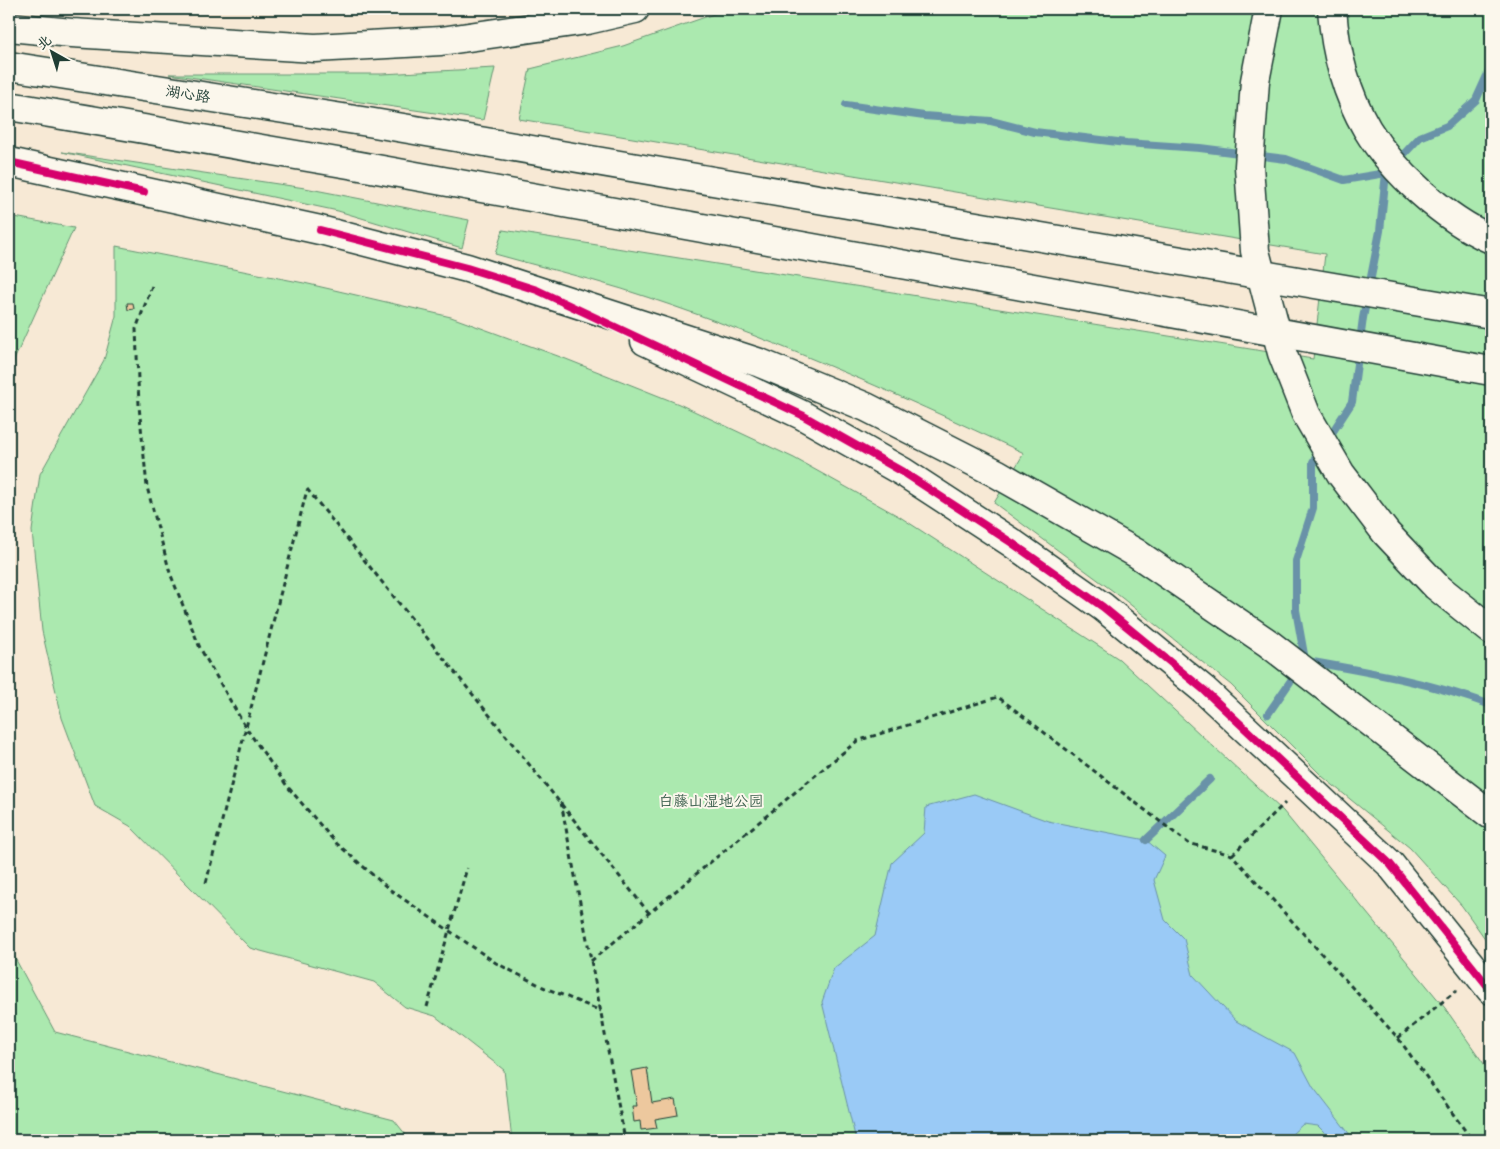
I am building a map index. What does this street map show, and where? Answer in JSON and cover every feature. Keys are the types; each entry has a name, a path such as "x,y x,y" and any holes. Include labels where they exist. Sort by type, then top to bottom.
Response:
{"main road":[{"path":"9,27 72,33 315,48 441,42 587,20 635,9"},
{"path":"1269,9 1255,81 1248,166 1255,251 1282,353 1306,414 1342,474 1386,533 1436,586 1491,630"},
{"path":"1332,9 1334,36 1347,84 1367,129 1398,169 1438,207 1491,239"},
{"name":"湖心路","path":"9,66 368,122 1491,314"},
{"path":"9,106 349,164 1491,371"},
{"path":"9,162 320,230 467,268 760,363 866,407 996,473 1136,553 1268,643 1491,815"},
{"path":"537,290 802,415 903,472 1012,543 1103,607 1204,690 1390,864 1487,980"}],"path":[{"path":"152,286 136,329 139,406 147,487 170,573 200,648 246,728 287,786 335,842 389,890 496,963 543,987 601,1011"},
{"path":"206,884 307,489 649,913"},
{"path":"591,961 857,741 998,698 1188,843 1232,856 1398,1038 1472,1140"},
{"path":"1232,856 1304,785"},
{"path":"561,802 626,1140"},
{"path":"427,1007 467,868"},
{"path":"1398,1038 1487,980"}],"green space":[{"path":"728,9 1491,9 1491,947 1462,906 1410,848 1323,777 1231,685 1117,594 994,503 1024,453 876,386 776,344 622,289 495,254 503,230 1313,359 1325,254 519,119 530,69 623,46"},
{"path":"495,68 483,120 169,74 382,74"},
{"path":"62,152 305,188 469,220 462,248 338,211"},
{"path":"9,216 74,228 15,358 9,386"},
{"name":"白藤山湿地公园","path":"116,246 304,283 451,317 566,359 679,404 794,458 900,517 1119,659 1283,811 1445,1008 1491,1074 1491,1140 512,1140 504,1070 435,1016 405,1007 374,982 250,948 130,826 95,806 62,718 42,631 32,531 40,474 104,360 116,316"},
{"path":"9,947 55,1032 394,1120 410,1140 9,1140"}],"water":[{"path":"974,794 1048,821 1146,840 1165,856 1154,880 1165,920 1184,939 1193,975 1236,1021 1295,1053 1313,1087 1354,1140 1332,1140 1318,1126 1303,1124 1291,1135 1295,1140 856,1140 822,1002 834,968 875,936 892,863 924,833 926,807"}],"building":[{"path":"127,303 133,303 134,309 128,310"},
{"path":"647,1068 652,1103 675,1099 678,1115 655,1119 657,1128 641,1130 640,1121 634,1122 632,1106 637,1106 631,1071"}],"waterway":[{"path":"846,105 924,116 991,121 1035,132 1126,143 1200,148 1286,159 1344,180 1386,173 1420,137 1447,126 1476,100 1491,67"},
{"path":"1328,439 1352,402 1363,318 1380,231 1386,173"},
{"path":"1268,714 1305,660 1296,610 1296,561 1313,508 1313,462 1320,451"},
{"path":"1307,661 1423,684 1491,705"},
{"path":"1146,840 1210,779"}],"cycle path":[{"path":"9,162 144,192"},
{"path":"320,230 467,268 537,290 802,415 903,472 1012,543 1103,607 1204,690 1390,864 1491,990"}]}
